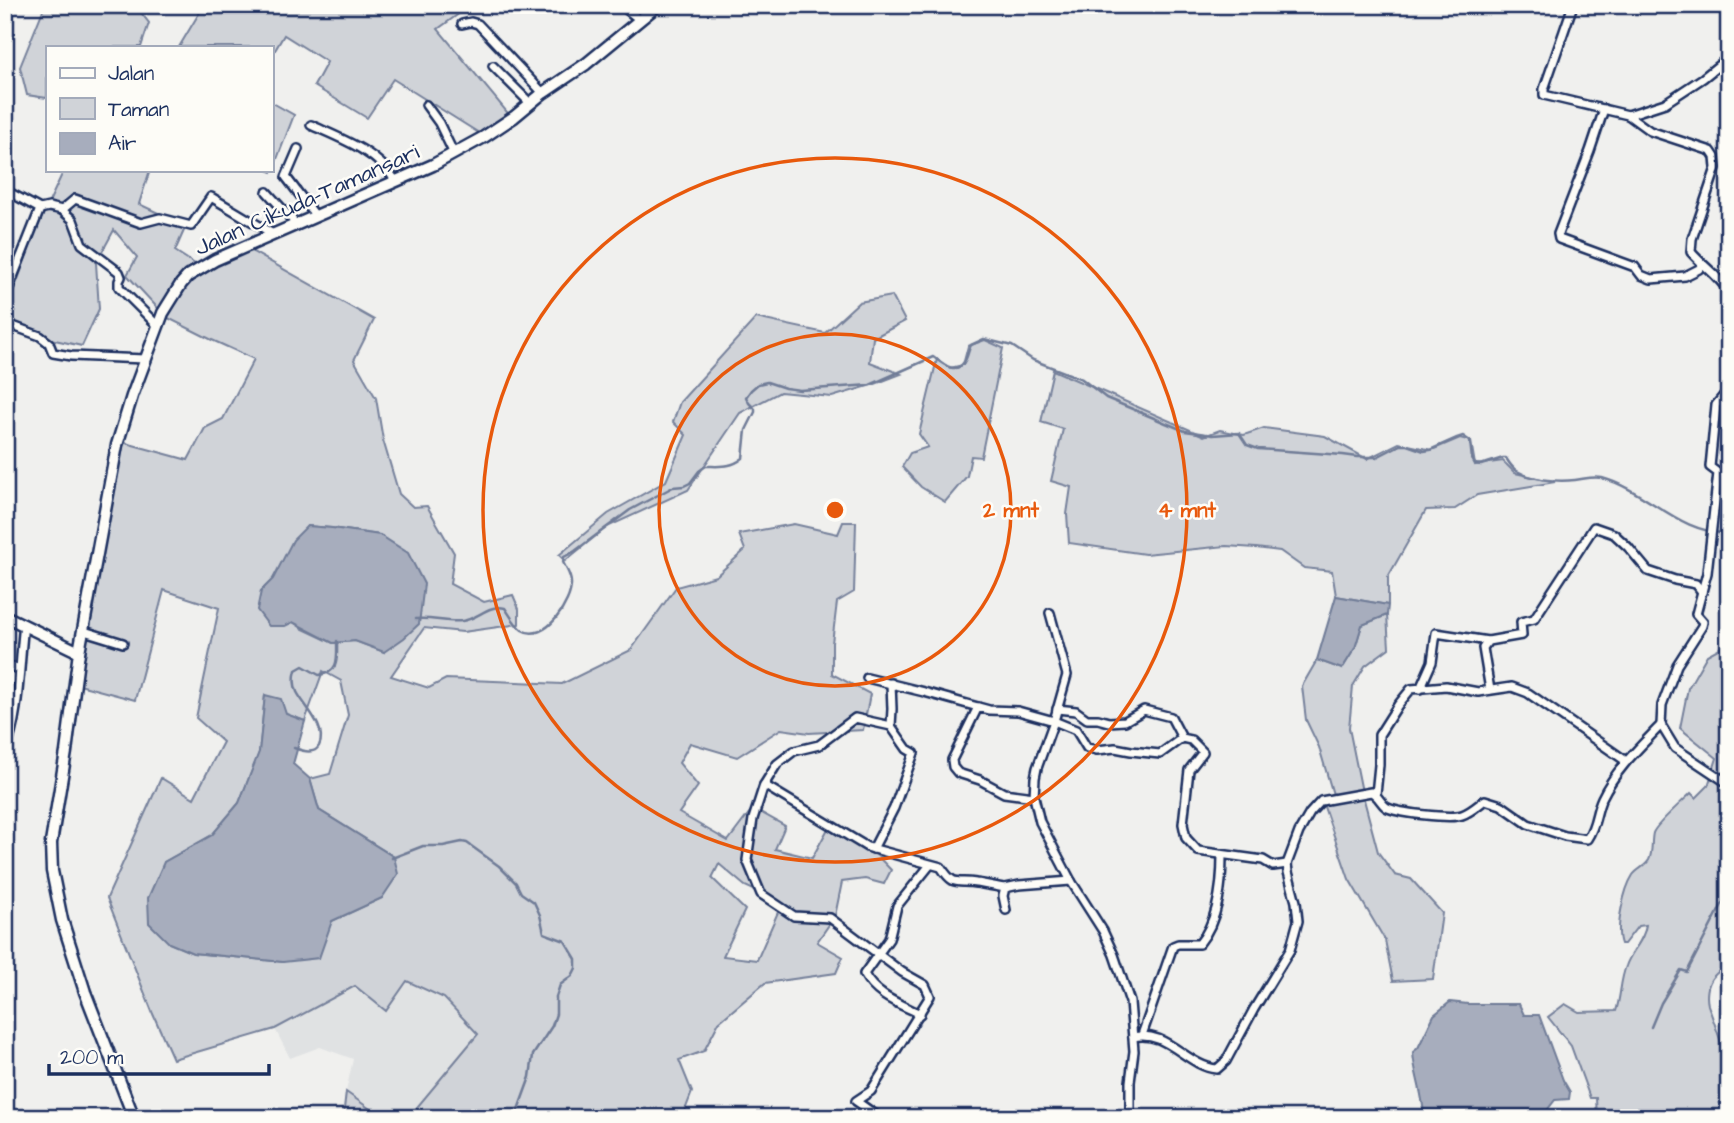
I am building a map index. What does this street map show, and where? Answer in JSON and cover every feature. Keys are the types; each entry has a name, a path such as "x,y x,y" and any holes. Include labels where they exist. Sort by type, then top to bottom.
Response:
{"street":[{"path":"621,5 640,20"},
{"name":"Jalan Cikuda–Tamansari","path":"134,1118 81,980 62,920 52,871 51,843 79,652 117,444 163,313 188,276 215,260 433,165 484,137 586,64 658,5"},
{"path":"1573,5 1544,95 1628,115 1650,131 1711,151 1715,157 1716,168 1692,239 1691,252 1720,278 1729,292"},
{"path":"462,24 478,24 543,93"},
{"path":"1628,115 1665,103 1729,57"},
{"path":"493,66 530,103"},
{"path":"426,105 439,123 454,154"},
{"path":"1604,109 1558,234 1559,239 1635,267 1641,275 1651,279 1685,276 1699,269 1702,264"},
{"path":"311,125 358,146 387,167 395,180"},
{"path":"298,149 286,177 315,215"},
{"path":"5,190 40,209 49,207 62,210 73,220 82,244 119,272 119,287 158,326"},
{"path":"267,192 297,225"},
{"path":"62,210 75,199 141,223 160,218 191,226 211,197 273,234"},
{"path":"5,297 40,209"},
{"path":"5,323 40,336 49,343 53,353 145,359"},
{"path":"1729,389 1716,405 1710,467 1718,473 1713,528 1707,573 1696,614 1703,622 1677,666 1662,705 1661,726 1675,748 1729,784"},
{"path":"1420,689 1432,662 1436,633 1488,641 1522,635 1521,622 1534,619 1594,527 1614,534 1648,571 1696,584 1702,592"},
{"path":"1049,613 1067,675 1037,768 1034,797 1040,822 1071,881 1103,931 1130,1002 1134,1051 1130,1082 1130,1118"},
{"path":"5,616 79,652"},
{"path":"5,752 12,735 15,715 24,624"},
{"path":"84,631 123,643"},
{"path":"1488,641 1483,648 1490,690"},
{"path":"5,666 19,668"},
{"path":"867,678 978,708 1018,711 1054,721 1076,730 1087,748 1097,750 1115,748 1160,754 1182,738 1191,740 1203,752 1189,770 1184,824 1186,838 1198,851 1263,860 1273,866 1287,864"},
{"path":"873,849 894,808 914,753 907,749 891,726 891,683"},
{"path":"1376,794 1379,735 1411,690 1446,686 1478,692 1512,687 1528,693 1626,761"},
{"path":"978,708 952,760 953,766 958,773 980,780 1004,793 1034,797"},
{"path":"1057,709 1076,712 1087,719 1109,722 1125,721 1144,710 1171,716 1182,738"},
{"path":"880,1118 856,1101 871,1091 920,1014 930,996 925,985 902,972 830,918 794,916 761,894 747,860 753,819 764,785 777,764 794,751 819,745 855,718 891,726"},
{"path":"1133,1037 1142,1035 1158,1038 1205,1067 1217,1069 1226,1062 1290,950 1298,921 1287,864 1299,832 1321,801 1371,792 1376,794 1386,807 1406,813 1461,816 1485,800 1501,805 1528,824 1565,836 1587,839 1594,828 1602,799 1626,761 1661,726"},
{"path":"764,785 855,841 873,849 941,867 948,878 957,883 1005,888 1071,881"},
{"path":"1142,1035 1173,946 1199,944 1204,938 1222,884 1222,855"},
{"path":"920,1014 881,995 871,986 864,974 889,939 897,906 930,865"},
{"path":"1005,888 1003,896 1006,910"}],"shaded area":[{"path":"407,981 444,998 478,1034 408,1118 383,1118 346,1092 353,1059 320,1047 290,1058 275,1029 355,986"}],"green space":[{"path":"45,5 135,5 149,23 141,46 46,46 46,98 27,95 20,67"},
{"path":"204,5 471,5 438,29 512,118 487,138 393,79 367,118 314,86 327,62 284,35 273,54 273,46 180,46"},
{"path":"273,103 294,115 273,169"},
{"path":"63,172 149,172 139,204 186,226 175,251 198,266 246,248 374,320 354,360 376,398 383,440 399,494 413,507 427,506 454,553 450,584 484,602 513,595 519,609 519,624 463,632 424,628 391,676 429,688 446,679 562,684 631,650 676,587 716,576 745,550 739,534 794,524 838,534 843,522 856,522 854,592 837,602 832,643 832,674 870,694 863,730 809,733 781,729 737,757 690,743 679,763 698,786 679,813 728,841 753,808 785,826 775,849 812,858 830,825 863,841 891,870 884,884 865,879 842,882 835,916 817,942 843,957 836,973 765,983 719,1022 704,1051 679,1060 692,1092 682,1118 408,1118 478,1034 444,998 407,981 386,1011 355,986 275,1029 173,1059 107,898 161,778 194,798 223,742 196,718 219,608 164,590 135,700 72,683 122,442 188,460 205,428 223,419 254,359 166,317 127,275 137,257 114,230 96,263 99,309 82,346 5,329 5,315 36,230","holes":["307,526 380,535 384,652 355,641 333,643 303,629 261,591 273,579","323,671 341,681 348,715 330,774 310,779 319,810 394,857 382,898 332,921 283,962 193,953 169,943 164,862 212,835 239,803 259,753 265,695 286,714 305,721","719,864 745,886 782,903 757,960 723,956 745,910 712,878"]},
{"path":"892,296 905,321 873,338 870,362 901,374 832,397 780,392 740,413 688,490 607,527 565,561 559,555 608,514 666,481 686,435 673,422 680,402 756,318 825,333 859,302"},
{"path":"985,340 1003,348 981,457 971,456 967,476 945,502 921,487 902,467 910,453 928,447 919,434 937,359 950,368 963,365 968,346"},
{"path":"1053,370 1204,436 1220,430 1244,435 1264,428 1325,436 1367,459 1399,443 1432,450 1460,438 1471,441 1475,465 1503,461 1515,473 1555,482 1477,495 1455,509 1426,510 1388,577 1388,605 1336,596 1332,571 1304,568 1280,551 1226,546 1145,554 1069,543 1067,514 1071,487 1051,481 1063,429 1041,422"},
{"path":"1387,615 1389,648 1365,666 1353,686 1349,728 1378,852 1395,875 1411,879 1442,913 1433,979 1393,981 1385,940 1349,879 1322,801 1334,798 1319,747 1306,720 1302,686 1317,660 1342,669 1355,648 1362,625"},
{"path":"1729,643 1729,959 1711,980 1707,998 1729,1065 1729,1118 1597,1118 1596,1098 1590,1098 1571,1046 1548,1017 1565,1004 1579,1012 1616,1011 1626,966 1643,936 1646,925 1638,926 1624,944 1621,944 1620,919 1630,881 1649,860 1655,829 1691,793 1696,798 1708,786 1717,758 1680,728 1688,688 1707,655"},
{"path":"346,1092 383,1118 343,1118"}],"water":[{"path":"307,526 380,535 408,553 424,584 419,624 384,652 355,641 333,643 293,622 285,626 269,626 257,610 261,591 273,579 293,540"},
{"path":"1336,596 1388,605 1387,615 1362,625 1355,648 1342,669 1317,660"},
{"path":"265,695 281,699 286,714 305,721 293,764 310,779 319,810 394,857 398,874 382,898 332,921 319,958 283,962 193,953 169,943 149,923 148,898 164,862 212,835 239,803 259,752"},
{"path":"1450,1002 1519,1004 1524,1015 1539,1015 1570,1092 1569,1099 1555,1100 1541,1118 1424,1118 1413,1052 1418,1048 1434,1015"}],"waterway":[{"path":"416,619 462,621 499,607 505,608 522,630 531,633 540,631 562,610 570,591 571,580 563,562 564,557 630,510 673,487 690,483 706,466 730,465 743,458 746,430 755,412 746,397 758,384 767,382 800,390 870,385 933,357 948,367 956,368 965,360 971,345 984,339 1012,346 1033,360 1082,379 1106,398 1185,431 1213,435 1239,433 1247,445 1258,449 1358,457 1377,457 1400,445 1430,450 1463,436 1470,441 1475,464 1481,465 1506,458 1517,471 1537,478 1560,481 1602,478 1634,492 1695,527 1711,532 1729,533"},
{"path":"294,748 314,751 321,739 318,725 296,689 296,670 303,666 319,675 331,671 336,663 337,641"},
{"path":"392,858 423,846 467,843 499,866 516,883 521,893 534,902 544,933 565,941 576,959 572,976 560,985 552,1026 533,1055 530,1077 515,1118"},
{"path":"1651,1027 1661,1003 1681,970 1687,972 1729,891"}]}
